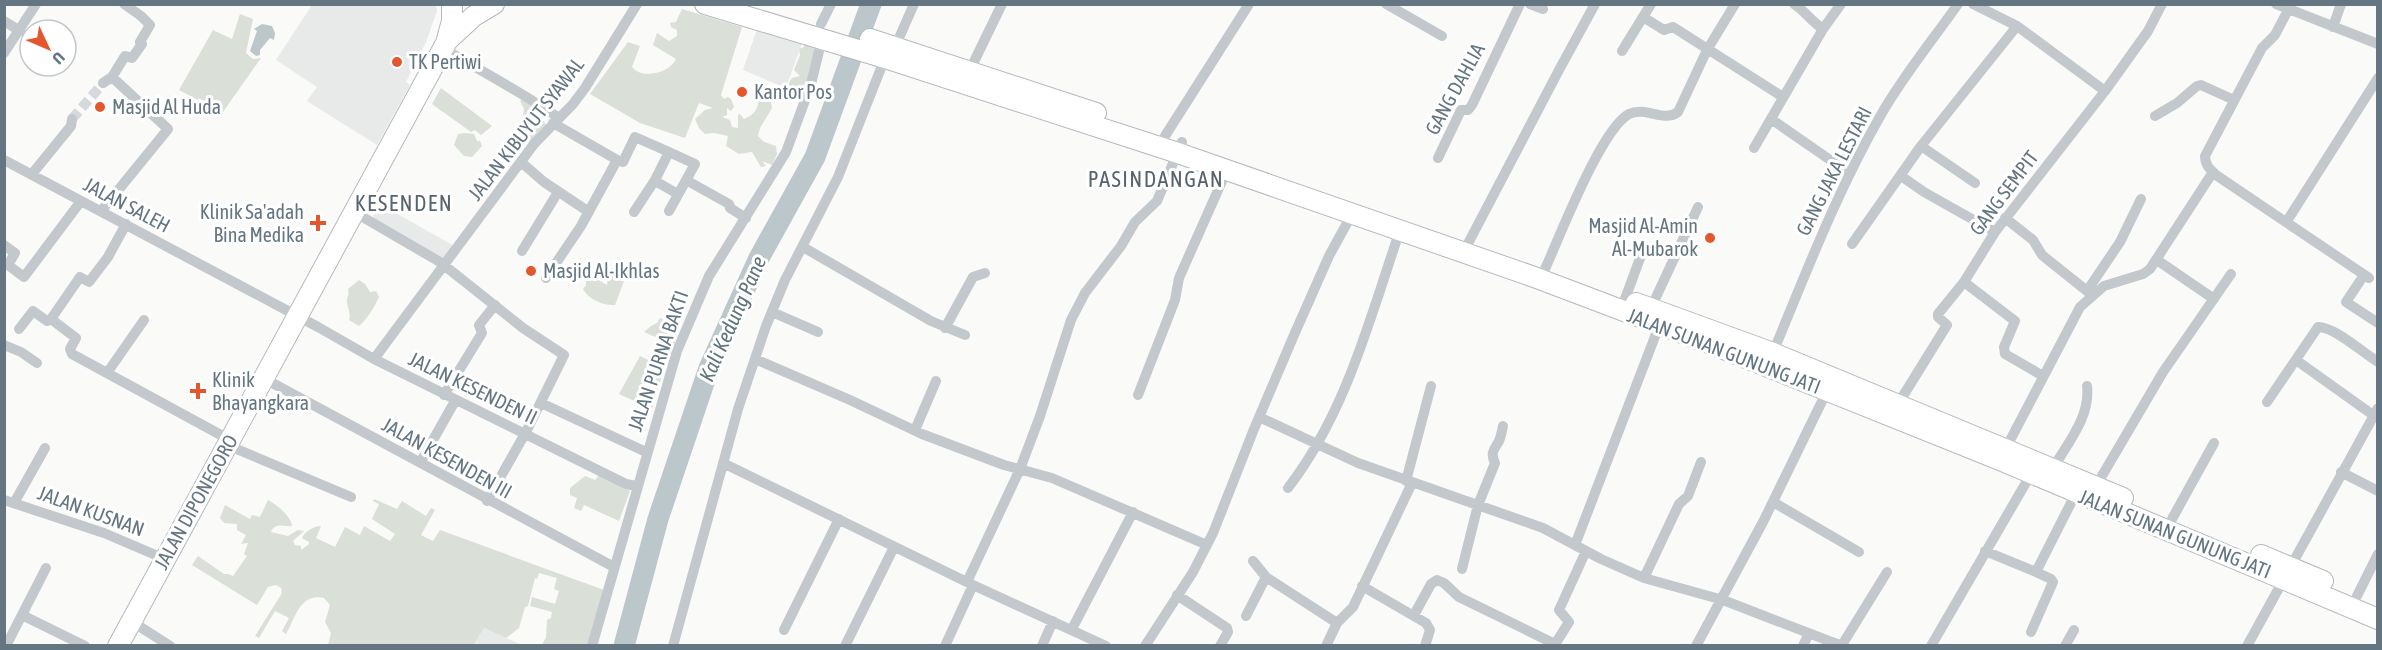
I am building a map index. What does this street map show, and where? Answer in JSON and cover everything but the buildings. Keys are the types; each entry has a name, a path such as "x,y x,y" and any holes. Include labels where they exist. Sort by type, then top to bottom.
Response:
{"highway":[{"path":"445,45 452,21 452,4"},
{"path":"445,45 474,16 494,4"},
{"path":"705,4 826,33 886,51 1175,144 1466,248 1539,271 1569,284 1625,299 1655,317 1830,384 1898,404 1950,433 2012,455 2044,474 2172,519 2287,573 2378,605"},
{"path":"753,4 826,33"},
{"name":"JALAN DIPONEGORO","path":"118,645 445,45"},
{"path":"886,51 969,72 997,87"},
{"path":"1175,144 1227,170 1400,230 1466,248"},
{"name":"JALAN SUNAN GUNUNG JATI","path":"1569,284 1655,317"},
{"name":"JALAN SUNAN GUNUNG JATI","path":"1830,384 1950,433"},
{"name":"JALAN SUNAN GUNUNG JATI","path":"2044,474 2076,493 2102,493 2287,573 2378,619"}],"street":[{"path":"28,18 36,4"},
{"path":"102,210 168,129 103,81 124,56 132,58 142,44 140,42 150,25 124,4"},
{"name":"JALAN KIBUYUT SYAWAL","path":"374,359 520,162 585,88 637,4"},
{"name":"JALAN PURNA BAKTI","path":"592,645 670,370 687,324 709,276 786,152 811,84 826,33 831,4"},
{"path":"673,645 723,464 772,312 785,280 838,177 886,51 914,4"},
{"path":"969,72 1002,4"},
{"path":"945,645 1020,469 1071,320 1085,293 1140,217 1157,201 1175,144 1249,4"},
{"path":"1386,4 1442,36"},
{"name":"GANG DAHLIA","path":"1438,158 1461,110 1468,110 1472,105 1520,4"},
{"path":"1530,4 1543,9"},
{"path":"1466,248 1595,4"},
{"path":"1622,51 1651,4"},
{"path":"1539,271 1604,142 1621,120 1630,114 1644,111 1669,117 1678,112 1707,50 1735,4"},
{"path":"1794,4 1823,29"},
{"path":"1754,148 1823,29 1841,4"},
{"name":"GANG JAKA LESTARI","path":"1770,360 1829,214 1849,173 1895,92 1958,4"},
{"path":"1973,4 2017,26 2105,91"},
{"name":"GANG SEMPIT","path":"1898,404 1947,326 1938,314 1964,282 2005,218 2105,91 2148,32 2162,4"},
{"path":"2333,27 2341,4"},
{"path":"2378,44 2281,6 2275,35 2262,48 2205,156 2208,167 2213,172 2366,276 2346,302 2378,323"},
{"path":"1643,17 1664,30 1673,27 1783,97"},
{"path":"4,21 18,30"},
{"path":"1852,244 1921,146 2017,26"},
{"path":"4,53 18,34"},
{"path":"445,45 498,81 526,95 556,120 617,160 625,160 635,137 695,164 669,211"},
{"path":"2287,221 2378,78"},
{"path":"2155,116 2177,103 2197,86 2234,100"},
{"path":"32,174 71,126 72,119"},
{"path":"1771,119 1849,173"},
{"path":"1921,146 1975,183"},
{"path":"634,212 655,181 669,152"},
{"name":"JALAN SALEH","path":"4,160 102,210 297,316"},
{"path":"546,278 589,212 617,160"},
{"path":"520,162 558,192 589,212"},
{"path":"1138,394 1175,300 1179,278 1227,170"},
{"path":"2090,293 2104,286 2143,274 2157,260 2213,172"},
{"path":"1901,176 1924,192 1995,232"},
{"path":"686,180 729,204 730,208 746,218"},
{"path":"655,181 678,194"},
{"path":"522,251 558,192"},
{"path":"2012,455 2043,376 2077,310 2090,293 2120,242 2141,199"},
{"path":"4,245 15,253 8,265 24,277 81,201"},
{"path":"1575,544 1655,317 1698,207"},
{"path":"354,212 443,265 538,339 564,356 525,434 487,501"},
{"path":"1145,645 1193,572 1207,545 1226,504 1259,417 1329,256 1352,214"},
{"path":"2005,218 2033,240 2042,255 2090,293"},
{"path":"19,328 33,311 45,320 51,319 80,277 89,282 108,257 126,224"},
{"path":"1288,488 1317,445 1358,357 1400,230"},
{"path":"803,247 945,328 965,336"},
{"path":"1625,299 1643,250"},
{"path":"2157,260 2214,299"},
{"path":"945,328 973,277 985,273"},
{"path":"2102,493 2163,372 2231,274"},
{"path":"1964,282 2015,321 2004,347 2005,354 2043,376"},
{"path":"444,395 482,333 479,325 495,305"},
{"path":"772,312 818,332"},
{"name":"JALAN KESENDEN II","path":"297,316 455,401 626,484 636,486"},
{"path":"51,319 75,337 70,352 228,442 351,497"},
{"path":"107,373 144,320"},
{"path":"2267,402 2316,330 2321,327 2344,339 2378,362"},
{"path":"4,345 21,352 37,363"},
{"path":"755,359 915,430 1004,465 1052,478 1207,545"},
{"path":"2247,645 2375,411 2296,360"},
{"name":"JALAN KESENDEN III","path":"263,378 487,501 614,567"},
{"path":"915,430 936,381"},
{"path":"1696,645 1773,502 1830,384"},
{"path":"1326,645 1337,623 1353,607 1409,482 1431,386"},
{"path":"1931,645 1984,551 2044,474 2087,407 2087,386"},
{"path":"420,463 455,401"},
{"path":"541,403 646,452"},
{"path":"1259,417 1358,463 1543,528 1644,578 1722,600 1842,645 1887,572"},
{"path":"1462,569 1478,505 1495,463 1491,455 1494,446 1500,440 1503,426"},
{"path":"2172,519 2214,444"},
{"path":"9,501 45,448"},
{"path":"1644,578 1679,504 1688,496 1701,462"},
{"path":"723,464 970,583 1106,645"},
{"path":"2341,472 2378,491"},
{"path":"2036,573 2076,493"},
{"name":"JALAN KUSNAN","path":"9,501 104,533 165,559"},
{"path":"1773,502 1859,552"},
{"path":"1072,629 1133,512"},
{"path":"784,630 839,519"},
{"path":"845,645 894,547"},
{"path":"1414,615 1431,584 1437,580 1459,597 1554,644 1569,622 1559,610 1586,551"},
{"path":"1984,551 2051,579 2053,582 2031,632"},
{"path":"2357,596 2378,554"},
{"path":"1252,561 1266,577 1337,623"},
{"path":"6,645 46,568"},
{"path":"1246,616 1266,577"},
{"path":"1362,586 1414,615 1429,627 1425,645"},
{"path":"1177,595 1227,628 1228,632 1220,645"},
{"path":"22,615 85,645"},
{"path":"131,621 170,645"},
{"path":"1042,645 1053,621"},
{"path":"2065,645 2074,630"},
{"path":"1803,645 1809,633"}],"shaded area":[{"path":"312,5 436,5 437,11 426,42 406,82 410,85 377,145 307,101 317,87 276,60"},
{"path":"682,9 742,27 721,95 724,99 728,97 731,99 734,107 731,111 727,108 727,115 722,117 730,120 732,127 738,128 738,115 740,114 744,119 754,113 760,97 769,92 772,108 758,136 764,142 776,146 777,154 772,165 762,161 766,166 761,167 752,152 739,154 726,146 728,136 705,134 695,119 705,110 713,108 699,103 685,138 640,123 590,94 628,42 640,46 632,67 637,71 655,73 673,64 676,59 653,45 657,33 669,41 677,36 677,30 671,27 670,23 676,22"},
{"path":"240,14 253,19 246,53 253,59 261,58 223,112 179,90 213,30 232,39"},
{"path":"262,24 272,26 275,33 274,40 270,38 260,50 260,55 256,56 250,51 257,31 254,29"},
{"path":"757,29 802,43 786,88 743,70"},
{"path":"805,42 816,46 806,93 796,97 789,91 789,83 792,78 800,76 794,70 800,55 799,49 804,47"},
{"path":"441,88 492,126 481,135 475,130 471,132 432,104"},
{"path":"522,99 533,104 546,125 531,142 526,143 530,123 523,116 524,109 520,101"},
{"path":"458,134 474,134 482,146 472,157 464,156 454,145"},
{"path":"380,204 454,246 442,260 372,219"},
{"path":"620,258 630,272 623,276 618,272 614,274 616,279 624,281 615,305 592,299 583,289 586,281 593,277 607,285 611,270"},
{"path":"359,280 370,292 376,291 379,297 359,326 349,320 347,300 348,289"},
{"path":"660,318 679,328 674,345 644,332"},
{"path":"640,356 664,368 652,409 619,394"},
{"path":"599,475 630,491 619,521 584,505 581,511 574,508 577,498 570,495 570,488 585,476 595,480"},
{"path":"374,499 397,509 402,501 426,516 431,508 435,510 421,535 433,541 440,530 604,590 588,645 542,645 546,637 547,620 551,618 552,612 530,606 532,597 555,604 559,591 554,589 557,578 539,573 537,579 535,578 528,606 525,607 519,628 506,638 484,628 474,645 328,645 331,633 325,622 330,605 324,598 316,597 304,603 286,634 282,631 289,618 275,611 259,638 255,636 282,593 281,588 276,585 268,587 257,605 192,565 198,556 224,574 233,576 247,556 244,554 248,543 241,544 246,535 237,530 237,524 224,523 220,518 225,505 250,519 252,515 260,517 268,500 286,515 292,526 277,526 271,532 288,536 298,530 304,531 293,541 295,545 301,546 301,550 309,544 302,538 303,535 318,526 321,526 316,538 335,547 345,527 360,535 364,526 390,541 395,534 372,519 379,504 373,501"},
{"path":"484,628 522,645 474,646"}],"waterway":[{"name":"Kali Kedung Pane","path":"624,646 658,519 709,368 759,258 815,157 871,4"}],"tunnel":[{"path":"72,119 99,88"}],"place":[{"name":"TK Pertiwi","path":"397,62"},
{"name":"Kantor Pos","path":"742,92"},
{"name":"Masjid Al Huda","path":"100,107"},
{"name":"Klinik Sa'adah Bina Medika","path":"318,223"},
{"name":"Masjid Al-Amin Al-Mubarok","path":"1710,238"},
{"name":"Masjid Al-Ikhlas","path":"531,271"},
{"name":"Klinik Bhayangkara","path":"198,391"}],"district":[{"name":"PASINDANGAN","path":"1156,179"},
{"name":"KESENDEN","path":"404,203"}]}
